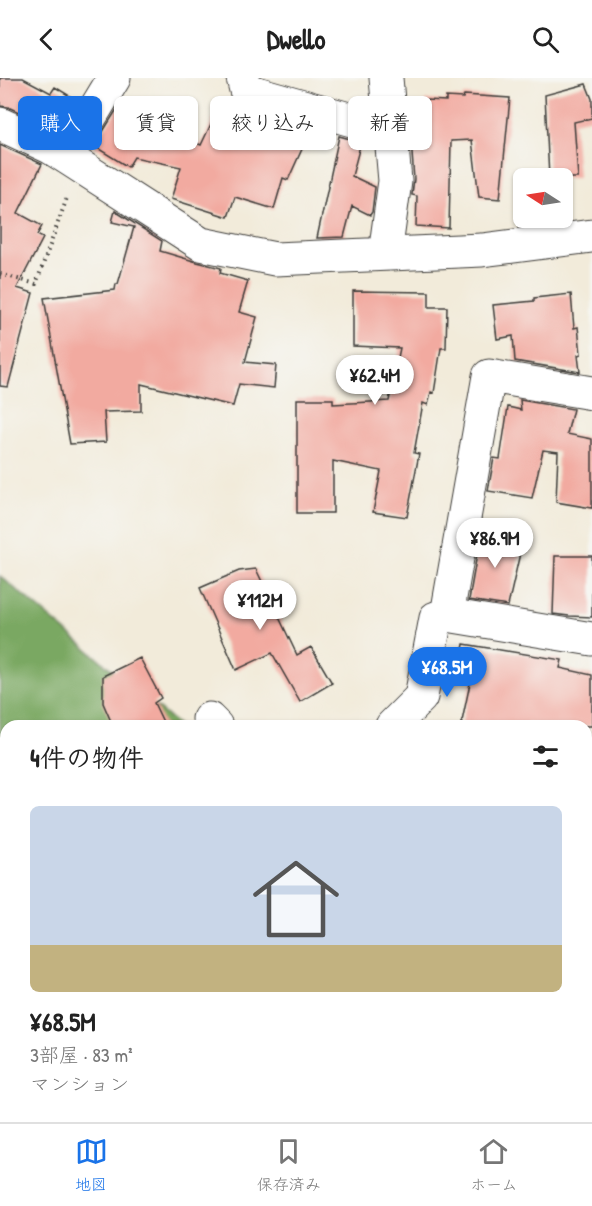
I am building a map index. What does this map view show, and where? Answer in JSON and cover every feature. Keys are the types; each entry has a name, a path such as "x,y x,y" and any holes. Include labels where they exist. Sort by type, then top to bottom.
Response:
{"street":[{"path":"73,161 114,78"},
{"path":"243,78 246,90 348,119"},
{"path":"386,78 388,96"},
{"path":"0,124 50,147 201,244 275,259 482,250 592,236"},
{"path":"385,254 395,181 393,150"},
{"path":"447,615 489,376 592,393"},
{"path":"398,720 421,697 436,618 447,615 592,639"}],"path":[{"path":"0,274 36,284 73,161"}],"green space":[{"path":"0,576 172,720 0,720"}],"building":[{"path":"0,78 23,78 51,93 55,87 70,96 18,96 18,112 0,106"},
{"path":"586,84 592,99 592,118 574,122 578,178 573,178 573,168 549,168 545,95"},
{"path":"464,95 510,98 500,199 479,197 472,140 451,141 449,228 416,226 417,196 412,195 414,179 412,150 432,150 432,100 446,101 446,97 463,98"},
{"path":"114,114 114,150 198,150 198,144 201,145 210,126 210,150 302,150 288,180 283,178 274,209 235,197 228,217 171,199 181,167 134,157 128,167 100,150 102,133"},
{"path":"339,136 348,138 348,150 359,150 352,176 375,187 372,212 370,215 352,206 344,237 317,238 336,150"},
{"path":"0,145 42,164 18,213 42,226 37,235 43,238 17,288 33,293 8,387 0,386"},
{"path":"115,211 162,241 160,251 221,268 220,273 248,281 239,312 257,317 245,362 276,365 274,388 239,384 233,406 141,384 141,411 104,412 106,442 70,444 44,298 115,290 134,227 112,222"},
{"path":"353,291 429,292 429,307 447,307 446,348 441,348 434,393 431,392 428,405 423,403 414,453 419,454 407,517 373,512 381,471 333,461 333,513 297,513 297,399 333,399 333,404 389,401 400,348 353,346"},
{"path":"571,294 574,328 578,327 580,372 515,361 513,336 497,339 493,305"},
{"path":"520,400 573,409 567,434 592,439 592,508 556,502 558,452 543,450 532,498 488,491 494,458 500,459 508,407 521,410"},
{"path":"481,531 523,540 508,606 469,600"},
{"path":"555,556 592,556 592,617 553,614"},
{"path":"256,569 297,655 311,647 332,683 300,702 272,653 236,670 200,588 239,571"},
{"path":"464,644 562,660 560,668 592,675 592,720 462,720 472,674 459,671"},
{"path":"140,658 161,698 154,703 162,720 110,720 103,703 103,676"}]}
